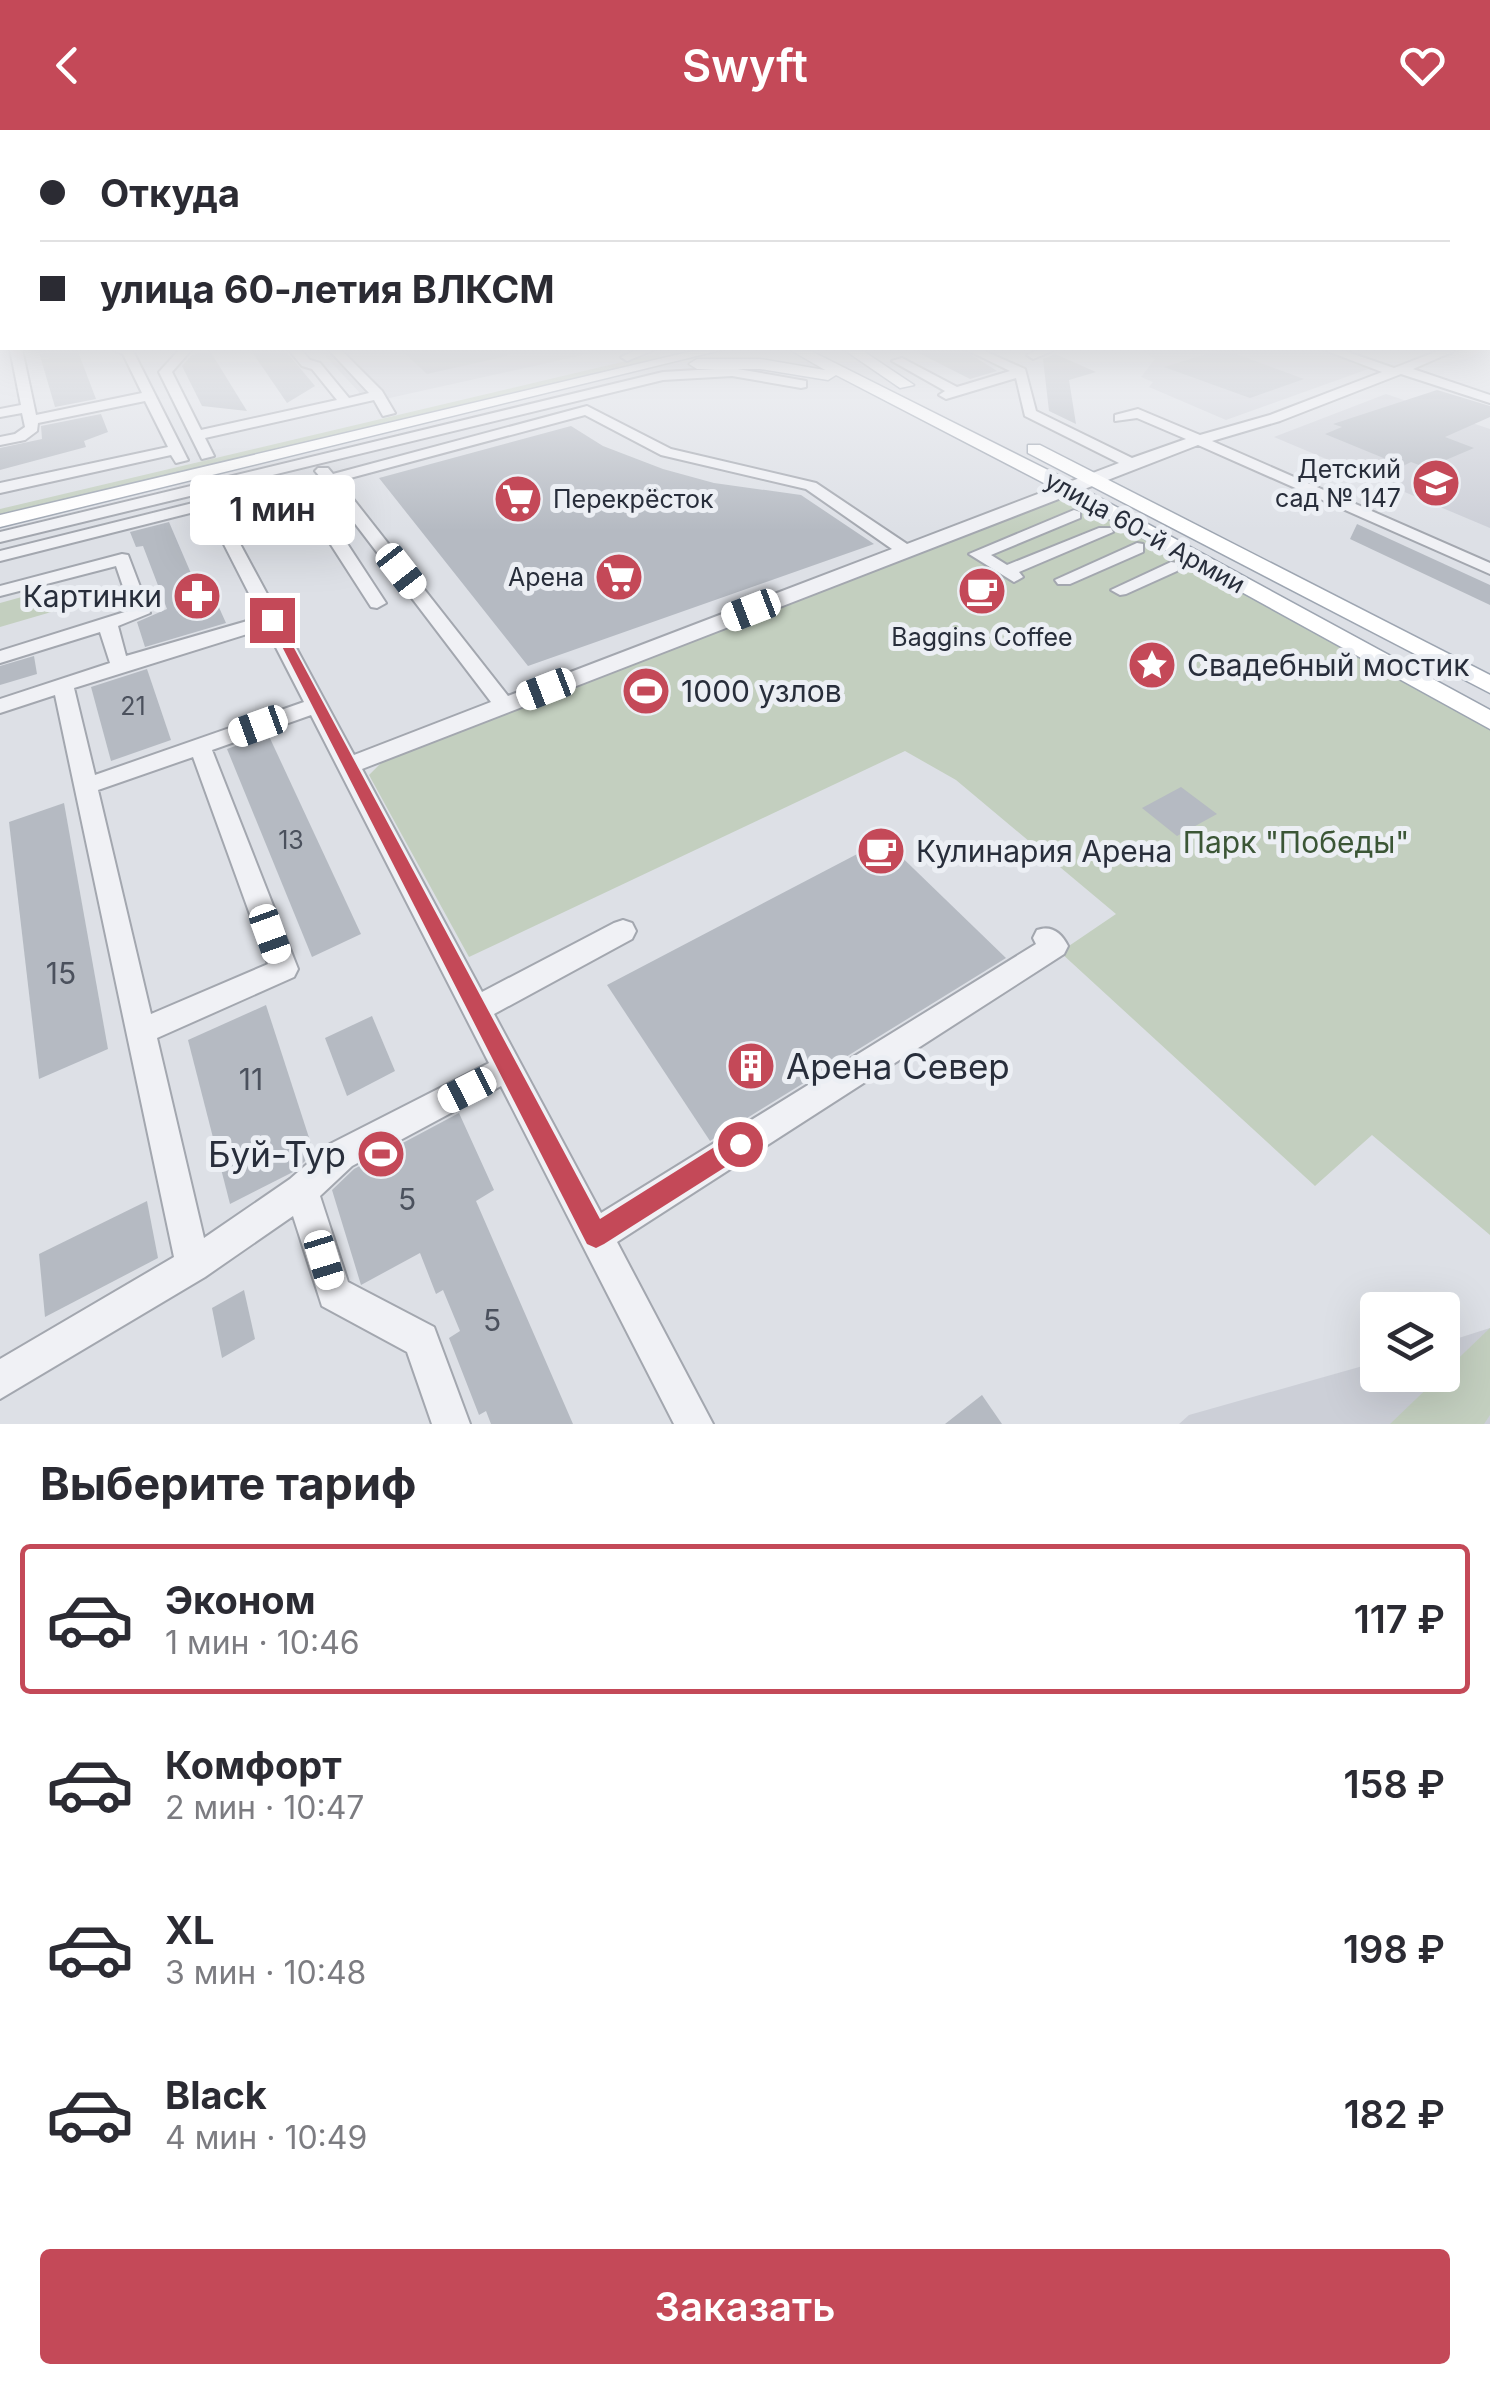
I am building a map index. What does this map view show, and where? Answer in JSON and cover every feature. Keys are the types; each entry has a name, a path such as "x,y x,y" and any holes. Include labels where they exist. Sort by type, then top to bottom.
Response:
{"main road":[{"path":"0,504 179,456 206,456 407,409"},
{"path":"0,521 310,453 465,409"},
{"name":"улица 60-й Армии","path":"917,409 1490,722"},
{"name":"улица 60-й Армии","path":"953,409 1490,685"}],"street":[{"path":"0,441 29,432 28,409"},
{"path":"0,414 60,409"},
{"path":"0,488 179,456 156,409"},
{"path":"185,409 206,456"},
{"path":"198,434 310,409"},
{"path":"385,409 388,414"},
{"path":"0,556 206,495 310,453 510,409"},
{"path":"1029,409 1132,463"},
{"path":"1258,409 1298,428"},
{"path":"348,765 1132,463 1298,409"},
{"path":"378,603 307,495 355,475 588,410 666,452 811,486 906,551"},
{"path":"1120,418 1138,413 1490,568"},
{"path":"310,453 355,475 504,706"},
{"path":"0,537 206,495"},
{"path":"206,495 694,1424"},
{"path":"1074,514 978,554 1010,574 1105,532"},
{"path":"1064,580 1137,548"},
{"path":"1471,560 1490,550"},
{"path":"0,591 122,559 141,613 0,657"},
{"path":"1120,590 1171,567"},
{"path":"0,706 272,620"},
{"path":"108,626 118,661 133,662"},
{"path":"63,684 193,1264"},
{"path":"86,786 317,705"},
{"path":"141,1032 284,969 200,746"},
{"path":"476,1008 623,931"},
{"path":"596,1236 1055,946 1046,938"},
{"path":"0,1380 193,1264 302,1191 341,1156 508,1068"},
{"path":"302,1191 334,1294 421,1340 451,1424"}],"shaded area":[{"path":"1201,409 1256,409 1226,420"},
{"name":"Детский сад № 147","path":"1346,409 1432,409 1490,429 1490,528 1274,437"},
{"path":"1490,1328 1490,1424 1179,1424 1189,1415 1360,1367 1360,1392 1460,1392 1460,1338"}],"green space":[{"path":"421,409 445,409 0,514 0,509"},
{"name":"Парк \"Победы\"","path":"1062,494 1490,726 1490,1235 1372,1135 1315,1186 1060,952 1116,914 956,780 905,751 469,957 369,775 389,755"},
{"path":"58,587 65,608 0,627 0,603"},
{"path":"1490,1328 1490,1415 1484,1424 1390,1424 1423,1392 1460,1392 1460,1357"}],"building":[{"path":"1074,409 1076,424 1049,411"},
{"path":"1378,409 1490,409 1490,417 1445,437 1474,448 1427,468 1411,462 1403,466 1325,434 1342,427 1333,424"},
{"path":"101,414 108,432 84,441 86,447 0,470 0,448 42,439 41,426"},
{"name":"Арена","path":"571,426 603,446 663,469 714,483 801,495 874,544 528,666 379,478"},
{"path":"169,522 205,606 217,603 226,623 145,647 137,622 167,609 143,546 136,547 130,532"},
{"path":"1357,524 1490,585 1490,605 1350,539"},
{"path":"34,656 37,674 0,685 0,666"},
{"path":"147,669 171,740 111,761 91,687"},
{"path":"268,734 361,934 312,957 227,749"},
{"path":"1181,787 1217,814 1177,836 1142,808"},
{"path":"64,803 108,1049 39,1079 9,822"},
{"name":"Арена Север","path":"884,840 1006,958 710,1141 607,985"},
{"path":"266,1005 314,1153 293,1172 230,1204 188,1040"},
{"path":"372,1016 395,1071 347,1096 325,1038"},
{"path":"459,1113 494,1190 476,1201 573,1424 491,1424 486,1411 479,1415 449,1338 460,1331 443,1290 436,1294 420,1253 361,1285 332,1190 354,1169"},
{"path":"147,1201 158,1258 45,1317 39,1254"},
{"path":"244,1290 255,1339 222,1358 212,1308"},
{"path":"982,1395 1002,1424 945,1424"}],"place":[{"name":"Детский сад № 147","path":"1436,483"},
{"name":"Перекрёсток","path":"518,499"},
{"name":"Арена","path":"619,577"},
{"name":"Baggins Coffee","path":"982,591"},
{"name":"Картинки","path":"197,596"},
{"name":"Свадебный мостик","path":"1152,665"},
{"name":"1000 узлов","path":"646,691"},
{"name":"Кулинария Арена","path":"881,851"},
{"name":"Арена Север","path":"751,1066"},
{"name":"Буй-Тур","path":"381,1154"}],"route":[{"path":"272,620 596,1236 740,1144"}]}
